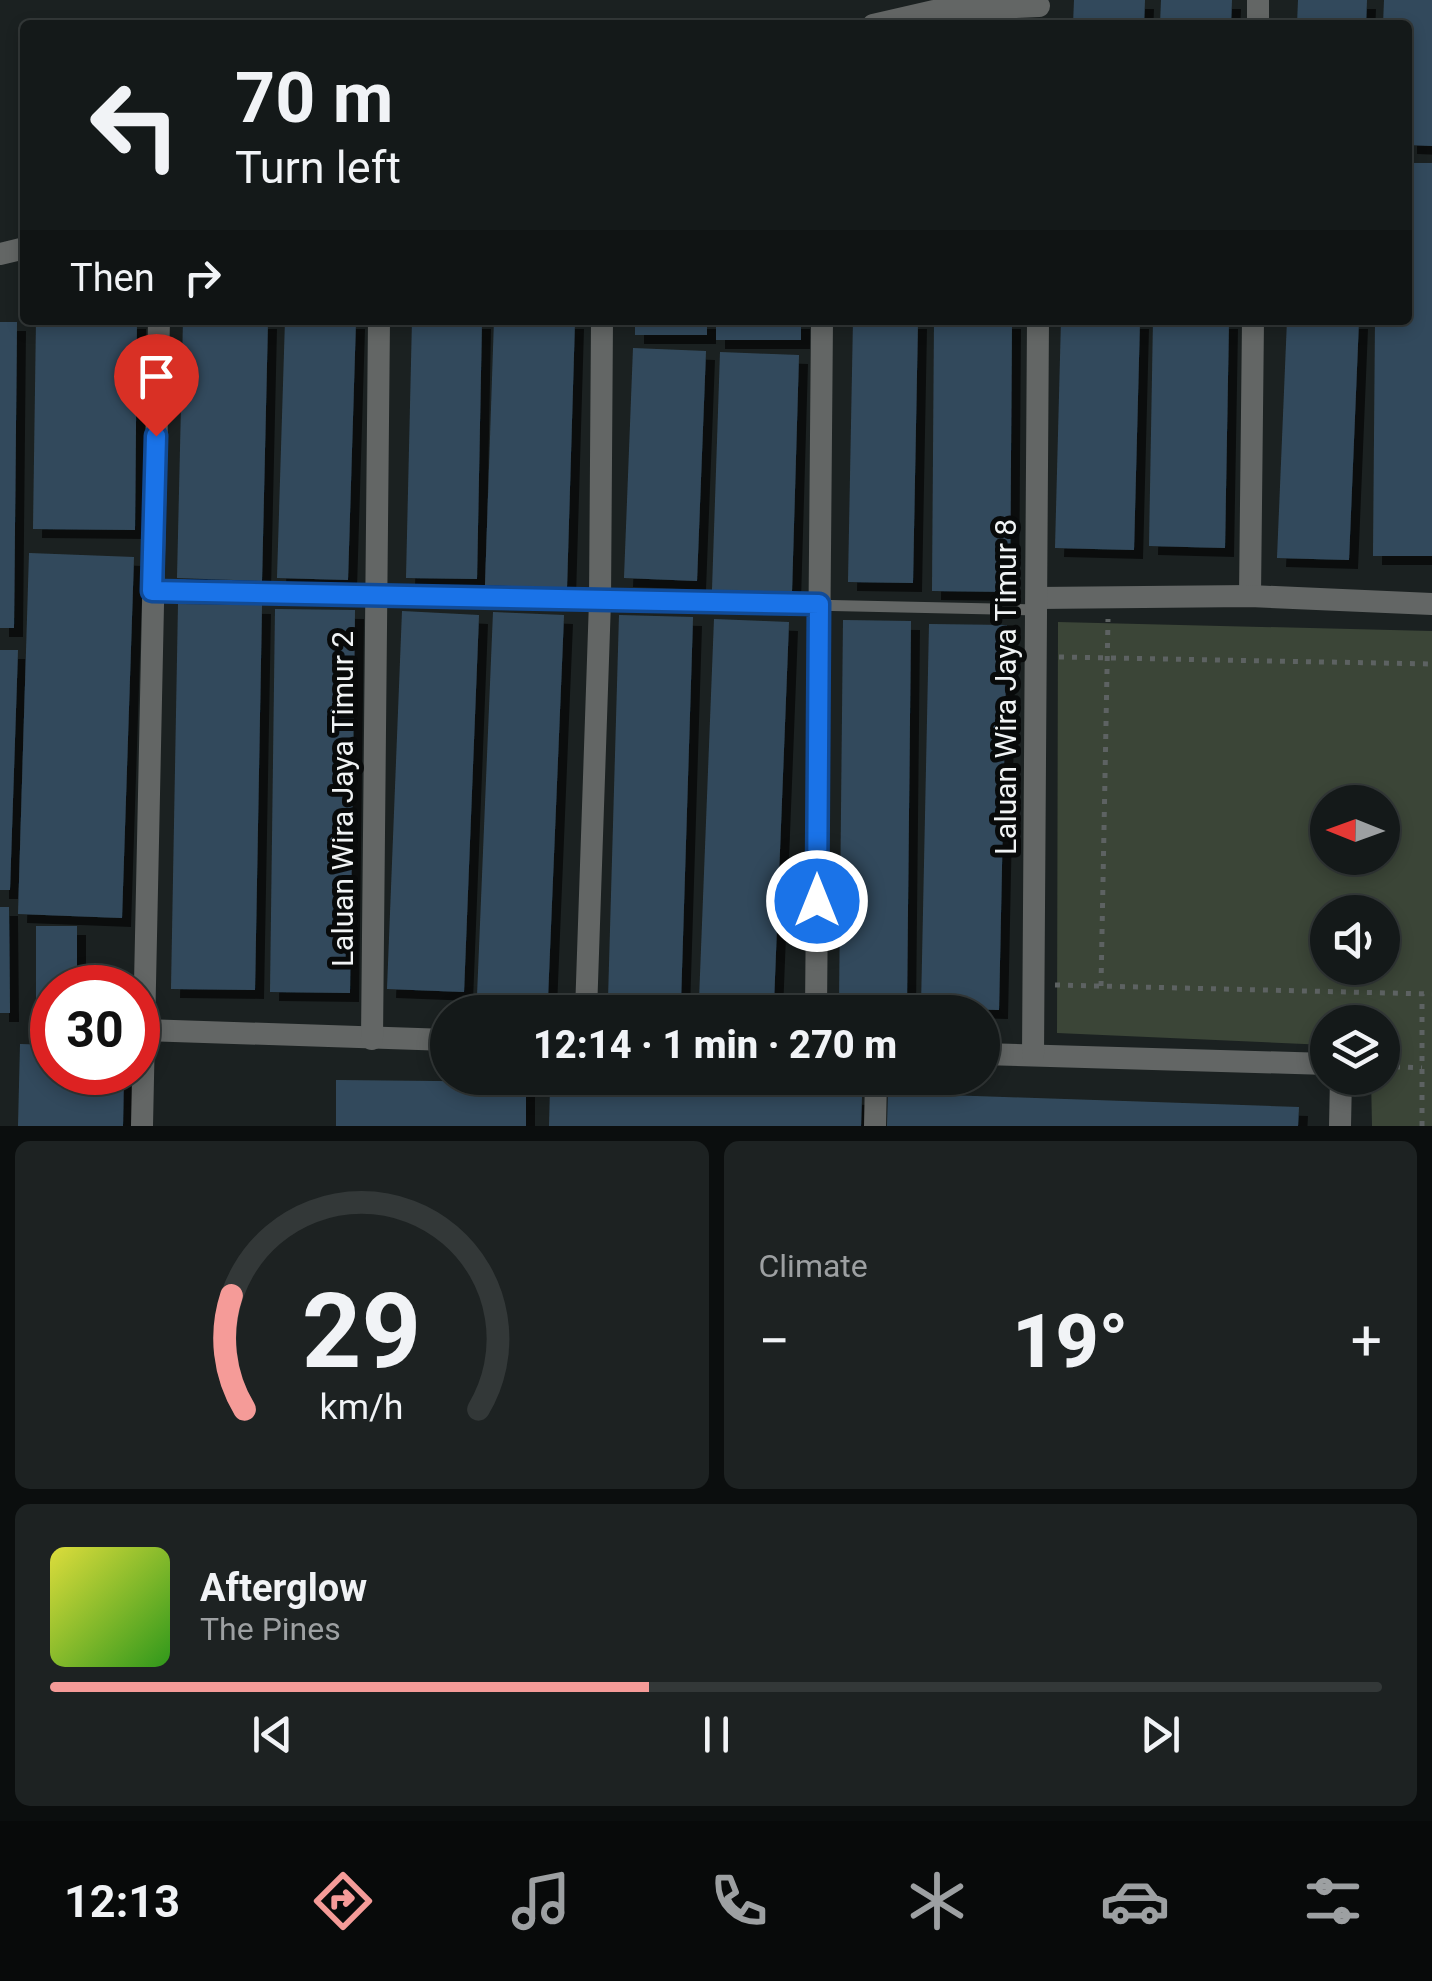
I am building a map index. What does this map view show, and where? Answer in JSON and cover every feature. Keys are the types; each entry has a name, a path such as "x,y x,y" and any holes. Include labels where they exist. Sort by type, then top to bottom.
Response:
{"street":[{"path":"895,20 934,11 1041,10"},
{"path":"145,965 159,325"},
{"name":"Laluan Wira Jaya Timur 2","path":"372,1038 379,325"},
{"path":"587,995 600,601 602,325"},
{"path":"816,995 822,325"},
{"name":"Laluan Wira Jaya Timur 8","path":"1033,1055 1038,325"},
{"path":"1250,596 1254,325"},
{"path":"1037,604 1108,598 1250,596 1432,604"},
{"path":"160,1031 430,1040"},
{"path":"1000,1054 1310,1063"},
{"path":"142,1126 143,1095"},
{"path":"875,1126 876,1095"},
{"path":"1340,1126 1341,1095"}],"lane":[{"path":"152,591 374,598 1037,604"}],"path":[{"path":"1101,986 1108,598"},
{"path":"1036,657 1432,664"},
{"path":"1034,985 1432,994"},
{"path":"1422,994 1422,1126"},
{"path":"1400,1067 1422,1068"},
{"path":"1422,1094 1432,1092"}],"green space":[{"path":"1058,622 1432,631 1432,1126 1372,1126 1371,1095 1400,1095 1400,1005 1310,1005 1310,1044 1057,1033"}],"building":[{"path":"1074,0 1145,0 1144,20 1073,20"},
{"path":"1161,0 1232,0 1231,20 1160,20"},
{"path":"1298,0 1367,0 1366,20 1297,20"},
{"path":"1384,0 1432,0 1432,146 1412,145 1412,20 1383,20"},
{"path":"1412,163 1432,163 1432,556 1373,556 1375,325 1412,325"},
{"path":"0,322 17,322 14,628 0,628"},
{"path":"36,325 137,325 135,530 33,529"},
{"path":"183,325 268,325 262,581 177,578"},
{"path":"285,325 356,325 348,580 277,578"},
{"path":"412,325 482,325 477,579 406,578"},
{"path":"494,325 575,325 567,588 485,585"},
{"path":"635,325 707,325 707,335 635,335"},
{"path":"716,325 801,325 801,340 716,340"},
{"path":"853,325 918,325 913,583 848,582"},
{"path":"934,325 1012,325 1010,592 932,591"},
{"path":"1061,325 1140,325 1134,550 1055,548"},
{"path":"1153,325 1229,325 1225,548 1149,546"},
{"path":"1287,325 1359,325 1349,560 1277,558"},
{"path":"633,348 706,351 697,581 624,578"},
{"path":"720,352 799,355 792,592 712,590"},
{"path":"29,553 134,557 122,918 18,914"},
{"path":"178,604 262,605 255,990 171,989"},
{"path":"275,609 355,610 350,993 270,992"},
{"path":"402,611 479,615 464,992 387,989"},
{"path":"493,612 564,615 548,995 477,995"},
{"path":"619,615 693,617 681,995 608,995"},
{"path":"714,619 789,622 774,995 699,995"},
{"path":"843,620 911,621 907,995 839,995"},
{"path":"929,624 1007,625 999,995 921,995"},
{"path":"0,650 18,650 10,890 0,890"},
{"path":"0,907 9,907 10,1013 0,1013"},
{"path":"36,926 77,926 77,965 36,965"},
{"path":"20,1044 30,1044 30,1095 124,1095 123,1126 18,1126"},
{"path":"336,1080 430,1081 430,1095 526,1095 526,1126 336,1126"},
{"path":"550,1095 862,1096 861,1126 549,1126"},
{"path":"888,1095 1299,1107 1298,1126 887,1126"}],"route":[{"path":"156,436 152,591 819,604 817,901"}]}
